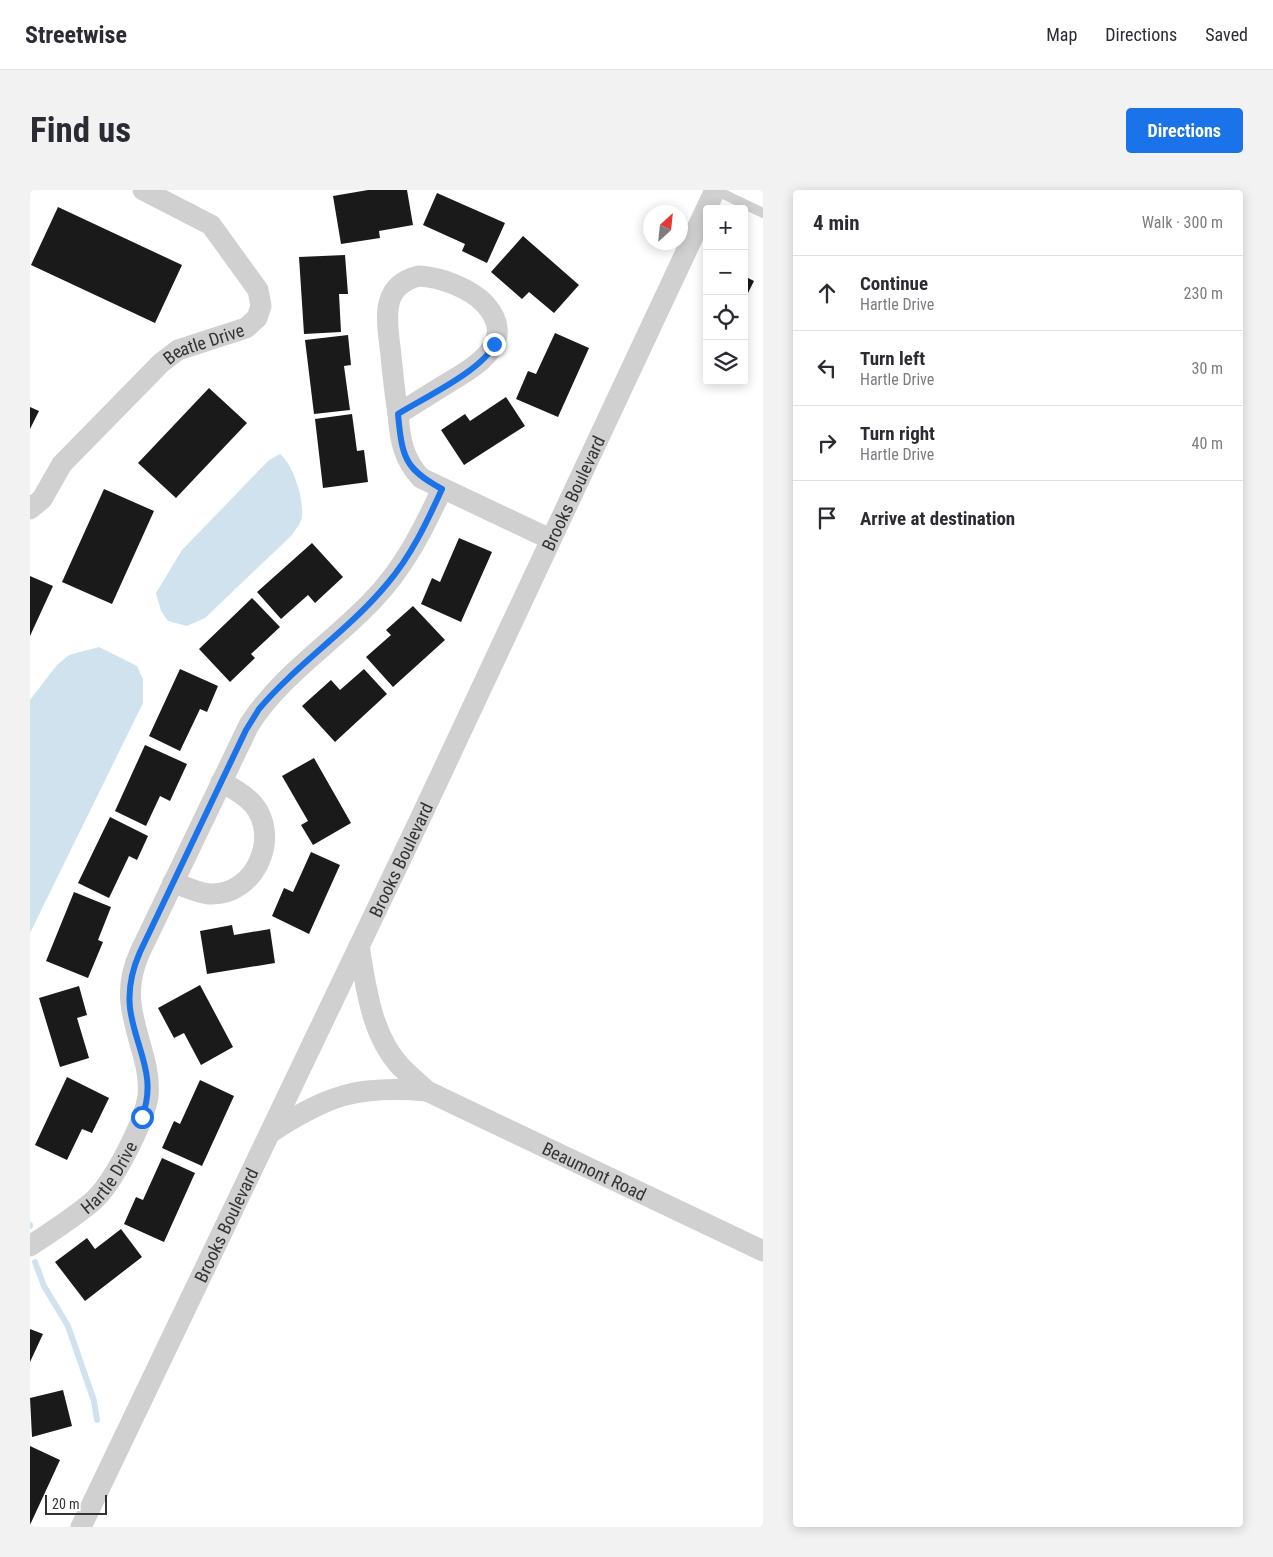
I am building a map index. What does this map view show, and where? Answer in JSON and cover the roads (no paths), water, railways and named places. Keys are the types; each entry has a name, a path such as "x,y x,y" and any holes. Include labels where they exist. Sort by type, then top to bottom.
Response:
{"street":[{"name":"Beatle Drive","path":"30,509 42,499 62,464 161,363 178,350 246,328 254,322 259,314 261,306 258,290 218,232 203,219 143,190"},
{"name":"Brooks Boulevard","path":"81,1527 420,819 715,190"},
{"path":"398,414 479,364 490,352 494,344 496,334 495,321 483,303 434,277 419,276 407,280 396,289 388,306 387,314 400,440 408,462 421,478 550,539"},
{"name":"Hartle Drive","path":"30,1246 83,1209 104,1190 115,1173 145,1109 149,1082 130,1010 130,984 138,956 246,730 259,709 388,583 416,543 442,489"},
{"path":"173,882 209,894 227,891 249,877 260,862 265,844 262,819 254,805 242,793 221,782"},
{"name":"Beaumont Road","path":"359,946 369,1004 382,1035 400,1065 427,1091 763,1251"},
{"name":"Beaumont Road","path":"269,1134 305,1111 341,1095 380,1088 427,1091"}],"lane":[{"path":"715,190 763,212"}],"water":[{"path":"280,454 290,467 298,485 302,505 301,521 292,535 205,618 187,626 168,621 161,611 156,593 182,550 269,460"},
{"path":"99,647 137,666 143,679 143,703 30,933 30,700 57,665 69,655"}],"waterway":[{"path":"35,1262 44,1286 68,1326 94,1401 97,1420"}]}
